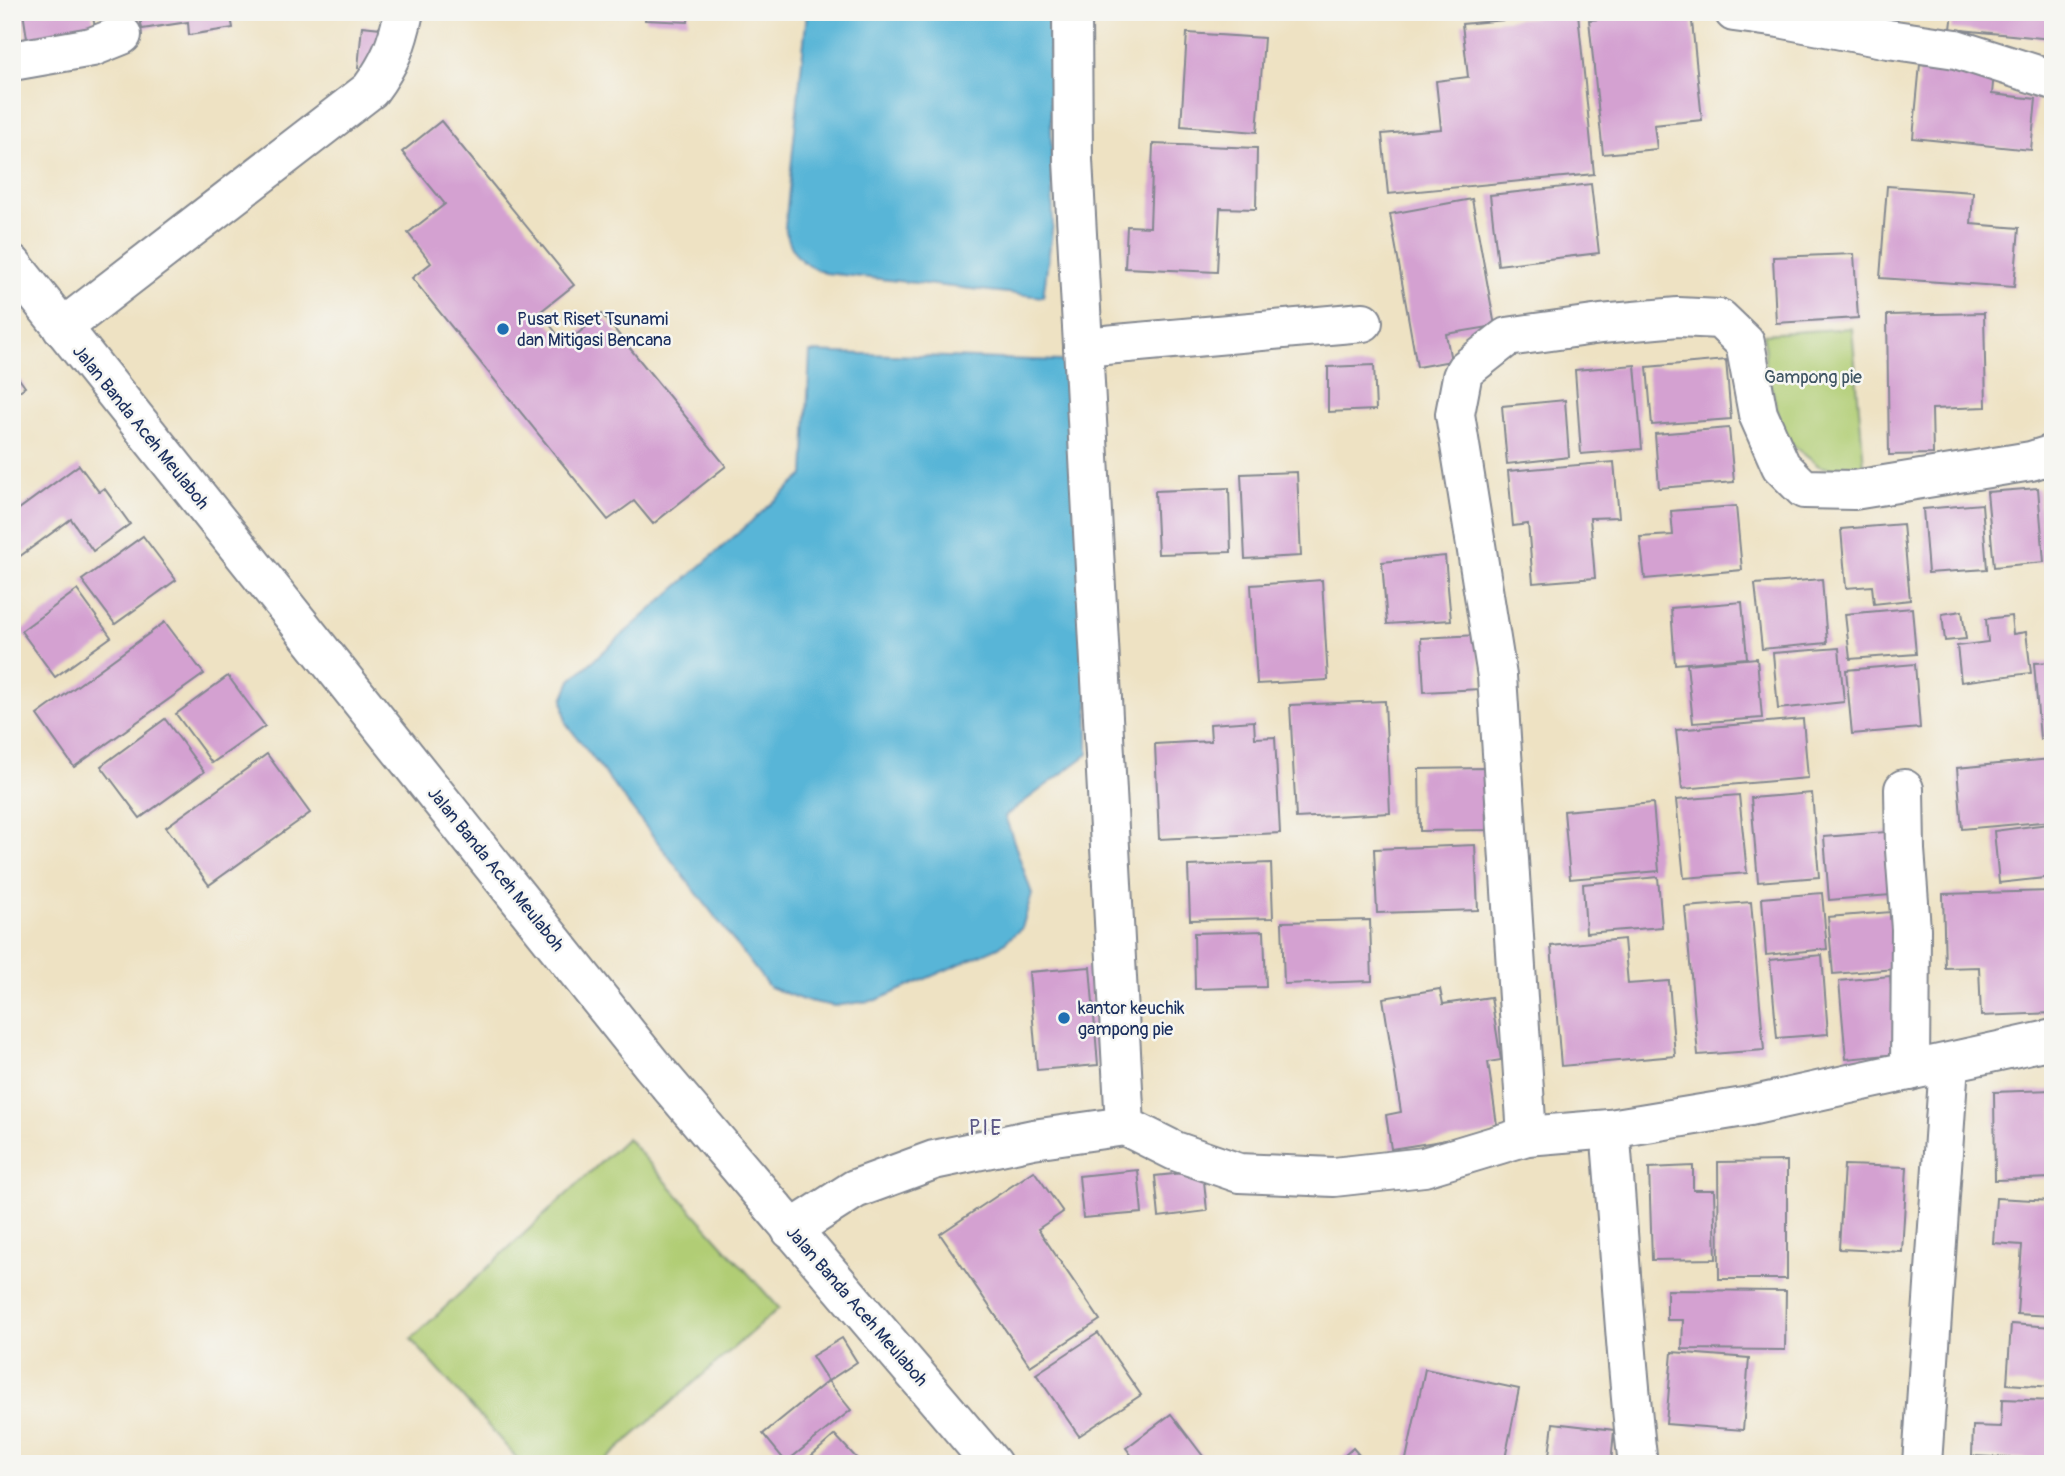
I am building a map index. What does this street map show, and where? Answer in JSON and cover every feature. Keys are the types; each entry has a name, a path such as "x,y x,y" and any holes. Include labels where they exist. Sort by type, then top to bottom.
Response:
{"main road":[{"path":"62,328 370,90 387,66 398,41 404,12"},
{"path":"1072,12 1073,160 1125,1126"},
{"path":"1734,12 1956,49 2052,86"},
{"path":"12,61 82,49 122,35"},
{"name":"Jalan Banda Aceh Meulaboh","path":"12,264 652,1065 992,1464"},
{"path":"1527,1136 1497,676 1455,414 1465,370 1507,337 1678,317 1720,319 1745,343 1758,414 1781,466 1804,489 1854,490 2032,461 2053,454"},
{"path":"1083,347 1363,322"},
{"path":"1904,789 1911,929 1910,1071"},
{"path":"791,1230 855,1189 934,1160 1033,1139 1125,1126 1175,1151 1240,1174 1334,1177 1424,1167 1527,1136 1610,1129 1750,1106 2053,1039"},
{"path":"1922,1464 1949,1063"},
{"path":"1610,1129 1619,1224 1627,1374 1638,1464"}],"green space":[{"name":"Gampong pie","path":"1852,328 1865,476 1819,466 1791,444 1780,422 1765,363 1764,334"},
{"path":"627,1138 779,1308 601,1464 522,1464 411,1339"}],"water":[{"path":"807,12 1049,12 1053,224 1043,297 825,273 809,266 798,257 785,228"},
{"path":"810,352 1088,362 1088,754 1005,816 1032,894 1022,928 999,947 877,1000 834,1006 803,1000 769,987 566,723 563,699 571,680 804,475"}],"building":[{"path":"23,12 92,12 96,33 28,45"},
{"path":"139,12 230,12 233,28 189,35 188,22 142,29"},
{"path":"646,12 689,12 688,22 645,20"},
{"path":"1691,12 1702,120 1654,125 1657,149 1603,154 1589,20"},
{"path":"1953,12 2053,12 2051,39 1951,29"},
{"path":"1578,13 1594,174 1388,194 1382,134 1441,129 1436,81 1468,77 1462,24"},
{"path":"362,26 390,29 386,71 358,68"},
{"path":"1187,33 1264,38 1257,132 1181,126"},
{"path":"1920,64 1994,72 1992,94 2036,99 2031,150 1913,138"},
{"name":"Pusat Riset Tsunami dan Mitigasi Bencana","path":"441,121 574,285 540,312 565,344 602,314 726,466 653,524 634,501 608,520 412,278 431,263 408,233 445,204 402,152"},
{"path":"1153,144 1257,148 1256,209 1220,208 1217,272 1125,268 1127,226 1150,227"},
{"path":"1591,184 1599,253 1498,265 1490,195"},
{"path":"1887,186 1973,192 1971,224 2019,228 2014,287 1880,278"},
{"path":"1472,199 1495,326 1446,334 1451,361 1417,367 1390,214"},
{"path":"1854,254 1858,318 1776,323 1773,257"},
{"path":"1984,313 1986,407 1932,409 1933,454 1889,455 1887,315"},
{"path":"1726,360 1731,419 1652,425 1647,367"},
{"path":"1374,365 1376,410 1328,412 1328,367"},
{"path":"1635,365 1642,449 1581,454 1575,370"},
{"path":"12,369 25,387 12,396"},
{"path":"1565,400 1569,457 1507,464 1502,406"},
{"path":"1729,428 1734,482 1659,488 1655,434"},
{"path":"1614,462 1619,517 1590,518 1595,578 1533,583 1528,524 1513,526 1508,471"},
{"path":"79,465 99,492 104,488 130,524 93,551 71,519 12,562 12,500 19,509"},
{"path":"1297,472 1301,556 1245,559 1241,474"},
{"path":"2053,481 2053,537 2051,537 2046,482"},
{"path":"1229,488 1231,552 1158,554 1155,491"},
{"path":"2038,488 2044,562 1994,567 1987,492"},
{"path":"1982,504 1987,569 1928,573 1923,509"},
{"path":"1736,506 1742,570 1645,579 1640,537 1673,535 1671,511"},
{"path":"1903,524 1910,600 1874,604 1872,586 1846,588 1841,529"},
{"path":"143,536 176,580 115,624 82,580"},
{"path":"1445,556 1451,620 1387,624 1382,562"},
{"path":"1822,579 1827,643 1762,649 1755,584"},
{"path":"1322,580 1328,680 1257,684 1251,585"},
{"path":"77,590 111,637 55,677 21,631"},
{"path":"1742,602 1747,658 1675,664 1671,608"},
{"path":"1912,608 1916,654 1850,659 1845,614"},
{"path":"1962,611 1966,639 1945,641 1942,614"},
{"path":"2011,616 2013,634 2026,632 2031,673 1961,682 1957,646 1988,642 1986,619"},
{"path":"165,622 204,674 74,767 37,715"},
{"path":"1478,635 1480,689 1424,692 1421,638"},
{"path":"1839,648 1844,702 1778,709 1773,653"},
{"path":"1757,658 1762,718 1693,723 1687,664"},
{"path":"2053,662 2053,738 2040,739 2034,663"},
{"path":"1915,664 1920,728 1852,734 1846,670"},
{"path":"228,676 265,726 212,763 176,714"},
{"path":"1385,701 1390,813 1296,818 1290,705"},
{"path":"165,719 204,772 140,818 101,766"},
{"path":"1803,719 1808,778 1682,789 1676,730"},
{"path":"1254,721 1255,738 1275,737 1280,833 1159,839 1155,744 1211,741 1210,724"},
{"path":"267,754 310,813 209,885 166,827"},
{"path":"2051,759 2053,821 1962,829 1957,768"},
{"path":"1485,768 1486,830 1420,831 1419,769"},
{"path":"1812,793 1819,877 1758,882 1751,798"},
{"path":"1739,795 1747,873 1684,878 1676,800"},
{"path":"1653,803 1659,871 1570,879 1564,811"},
{"path":"2048,824 2053,877 1999,883 1994,831"},
{"path":"1898,831 1903,894 1829,900 1824,837"},
{"path":"1475,845 1478,910 1377,913 1374,849"},
{"path":"1271,863 1273,918 1190,920 1188,866"},
{"path":"1658,877 1662,927 1586,933 1583,884"},
{"path":"2053,891 2053,1013 1981,1016 1979,967 1945,968 1943,894"},
{"path":"1822,893 1827,949 1766,955 1762,898"},
{"path":"1751,902 1764,1050 1698,1055 1685,907"},
{"path":"1904,911 1908,968 1833,974 1828,917"},
{"path":"1370,920 1372,981 1284,984 1282,922"},
{"path":"1264,931 1266,987 1195,989 1194,933"},
{"path":"1624,939 1628,984 1669,981 1675,1056 1561,1066 1551,946"},
{"path":"1822,955 1828,1034 1777,1038 1770,960"},
{"name":"kantor keuchik gampong pie","path":"1090,967 1098,1065 1037,1070 1029,972"},
{"path":"1890,976 1898,1054 1846,1059 1839,981"},
{"path":"1440,989 1443,1004 1491,997 1501,1060 1488,1062 1498,1132 1391,1149 1386,1115 1401,1112 1383,998"},
{"path":"2053,1090 2053,1178 1995,1180 1994,1092"},
{"path":"1787,1161 1787,1279 1719,1279 1718,1162"},
{"path":"1844,1165 1907,1167 1902,1252 1839,1249"},
{"path":"1693,1166 1693,1190 1714,1190 1716,1259 1652,1260 1649,1168"},
{"path":"1138,1170 1142,1213 1083,1218 1079,1176"},
{"path":"1034,1171 1063,1212 1038,1229 1100,1320 1030,1366 940,1234"},
{"path":"1203,1171 1207,1211 1159,1217 1155,1176"},
{"path":"1996,1198 2053,1201 2053,1316 2017,1314 2022,1245 1993,1243"},
{"path":"1667,1290 1786,1291 1785,1350 1682,1349 1683,1320 1667,1320"},
{"path":"2011,1324 2053,1327 2053,1387 2007,1384"},
{"path":"1098,1333 1141,1395 1079,1436 1036,1374"},
{"path":"842,1338 857,1362 828,1381 812,1356"},
{"path":"1672,1352 1749,1358 1743,1430 1666,1424"},
{"path":"1425,1369 1519,1389 1504,1464 1405,1464"},
{"path":"828,1381 851,1410 786,1462 763,1434"},
{"path":"2002,1399 2053,1401 2053,1460 1972,1456 1973,1426 2001,1427"},
{"path":"1171,1414 1209,1464 1138,1464 1126,1448"},
{"path":"1553,1423 1614,1430 1611,1464 1548,1464"},
{"path":"835,1435 862,1464 802,1464"},
{"path":"1353,1448 1367,1464 1335,1464"}],"place":[{"name":"Pusat Riset Tsunami dan Mitigasi Bencana","path":"503,329"},
{"name":"kantor keuchik gampong pie","path":"1064,1018"}],"district":[{"name":"PIE","path":"986,1128"}]}
